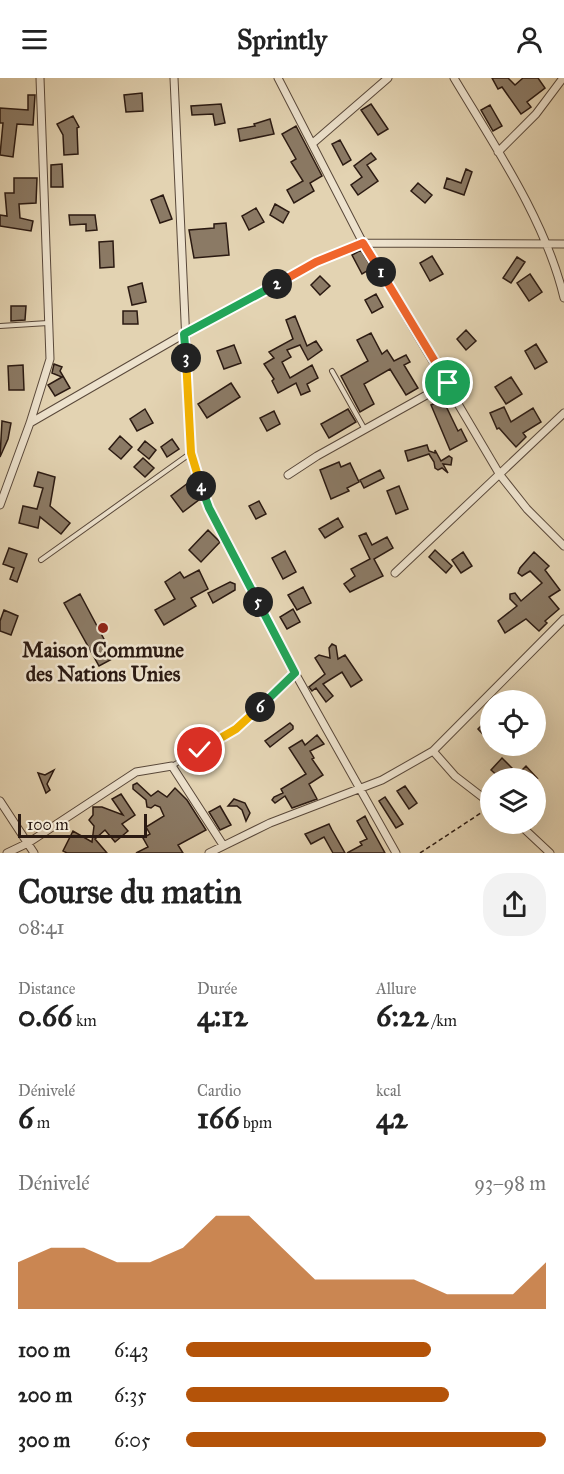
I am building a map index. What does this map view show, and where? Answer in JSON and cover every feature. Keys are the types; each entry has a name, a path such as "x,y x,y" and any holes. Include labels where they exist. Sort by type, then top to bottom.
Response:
{"street":[{"path":"0,505 30,423 50,359 40,78"},
{"path":"174,78 191,453 209,508 295,673 396,853"},
{"path":"278,78 363,243 448,383 500,475 527,509 564,546"},
{"path":"313,143 388,78"},
{"path":"454,78 520,189 544,243 564,298"},
{"path":"498,152 536,114 563,78"},
{"path":"30,423 184,334 316,262 363,243 564,244"},
{"path":"288,475 448,383"},
{"path":"395,573 564,413"},
{"path":"209,853 223,845 382,780 434,751 564,619"},
{"path":"434,751 454,776 480,797"},
{"path":"8,853 28,843 136,772 172,765 223,845"},
{"path":"0,801 34,853"},
{"path":"530,834 550,853"}],"lane":[{"path":"0,326 49,323"},
{"path":"332,371 365,429"},
{"path":"41,560 191,453"},
{"path":"172,765 236,729 295,673"}],"path":[{"path":"420,853 480,812"}],"building":[{"path":"492,78 508,78 515,85 523,78 538,78 545,88 527,102 531,107 521,114 502,87 498,89"},
{"path":"142,93 143,111 126,112 124,95"},
{"path":"28,95 35,95 33,125 17,124 13,157 0,155 3,123 0,123 0,108 28,110"},
{"path":"221,104 225,123 215,125 213,114 192,115 191,106"},
{"path":"371,104 388,129 378,135 361,110"},
{"path":"490,105 502,126 493,131 481,110"},
{"path":"73,116 79,127 77,128 78,154 64,155 63,135 57,124"},
{"path":"270,119 274,134 240,141 238,129 255,126 254,124"},
{"path":"296,126 322,176 310,183 314,191 294,203 287,190 303,181 291,162 296,159 282,134"},
{"path":"340,140 351,160 343,165 332,144"},
{"path":"371,153 376,159 367,165 378,181 358,195 351,185 362,177 354,166"},
{"path":"62,164 63,187 51,187 51,165"},
{"path":"466,169 472,172 464,195 444,188 447,178 461,183"},
{"path":"14,178 37,178 36,203 19,204 20,218 33,221 31,231 0,226 0,215 7,216 5,193 14,193"},
{"path":"418,183 432,195 425,203 411,191"},
{"path":"163,195 172,219 160,223 151,200"},
{"path":"275,204 289,212 283,223 270,215"},
{"path":"256,208 264,222 249,230 242,216"},
{"path":"69,215 95,215 97,230 86,231 86,224 70,225"},
{"path":"226,223 229,255 194,258 189,230 214,228 214,224"},
{"path":"113,241 114,267 100,268 99,242"},
{"path":"361,250 372,268 362,274 352,255"},
{"path":"432,256 443,274 430,281 420,263"},
{"path":"517,257 525,262 511,283 503,278"},
{"path":"530,274 542,292 529,301 517,283"},
{"path":"320,276 330,286 320,295 311,285"},
{"path":"142,283 146,302 132,305 128,287"},
{"path":"376,294 383,307 372,313 365,300"},
{"path":"11,306 26,306 25,320 11,321"},
{"path":"123,311 137,311 138,324 123,324"},
{"path":"295,316 307,346 316,341 322,350 308,360 300,345 287,350 291,357 282,362 290,378 312,365 318,378 307,384 310,391 301,395 296,383 278,393 272,381 274,379 264,364 274,358 269,352 293,339 286,320"},
{"path":"466,330 476,341 466,350 457,339"},
{"path":"371,333 382,354 387,350 394,361 406,355 410,362 404,365 418,388 406,395 390,369 364,384 374,404 360,412 341,376 368,361 357,340"},
{"path":"536,344 547,362 535,369 525,351"},
{"path":"234,345 241,363 224,369 217,351"},
{"path":"54,364 62,367 60,371 70,388 55,396 48,385 62,377 52,373"},
{"path":"23,365 24,390 9,390 8,366"},
{"path":"511,377 522,394 506,404 495,387"},
{"path":"231,383 240,397 207,418 198,404"},
{"path":"443,400 458,431 461,429 467,441 450,450 431,405"},
{"path":"504,407 511,422 533,408 541,422 523,433 526,437 516,447 499,428 497,429 490,413"},
{"path":"145,409 153,423 137,431 130,419"},
{"path":"348,409 356,422 329,438 321,424"},
{"path":"274,411 280,424 267,431 260,418"},
{"path":"2,421 11,423 8,439 0,457"},
{"path":"120,436 132,447 121,459 109,449"},
{"path":"172,439 179,449 167,457 161,447"},
{"path":"145,441 156,450 149,459 138,450"},
{"path":"427,445 429,451 435,453 435,450 441,461 449,456 452,458 451,465 443,464 448,473 442,468 438,470 435,468 429,454 408,461 405,451"},
{"path":"143,458 154,468 145,477 134,467"},
{"path":"339,462 341,467 350,463 359,482 347,488 349,491 331,499 320,470"},
{"path":"380,470 384,478 364,488 360,480"},
{"path":"38,472 55,477 50,506 70,523 61,534 40,517 38,528 19,523 23,506 37,509 43,488 34,486"},
{"path":"188,483 200,499 183,512 171,496"},
{"path":"399,486 408,509 396,514 387,491"},
{"path":"259,501 266,514 256,519 249,506"},
{"path":"338,518 343,527 325,538 319,529"},
{"path":"208,530 220,542 201,562 189,550"},
{"path":"366,533 372,545 387,537 393,548 374,559 383,576 350,592 344,584 355,576 351,569 370,559 359,536"},
{"path":"9,548 27,554 17,582 10,579 14,568 3,564"},
{"path":"435,550 452,566 446,573 429,557"},
{"path":"285,551 296,572 283,579 272,558"},
{"path":"463,552 472,566 461,573 452,560"},
{"path":"534,552 549,566 545,570 560,590 549,597 559,609 545,621 547,623 539,631 526,619 505,633 498,621 517,606 510,599 510,594 515,593 521,601 542,583 530,571 522,576 518,573"},
{"path":"199,570 208,589 191,598 196,606 164,625 155,610 175,599 165,582 180,572 184,578"},
{"path":"230,582 235,584 235,590 213,603 208,593"},
{"path":"303,587 311,603 297,610 288,595"},
{"path":"80,594 114,658 99,666 64,603"},
{"path":"293,609 300,622 287,629 280,617"},
{"path":"4,610 18,616 11,635 0,631 0,621"},
{"path":"332,644 336,646 338,659 345,655 362,680 351,687 342,672 323,684 333,696 326,702 316,688 312,691 309,687 325,674 315,658 319,655 330,658 329,648"},
{"path":"290,723 293,729 270,747 265,741"},
{"path":"317,735 324,744 310,751 314,758 312,759 323,775 309,784 317,799 292,808 285,796 275,803 272,800 283,793 281,789 306,774 289,748 302,740 305,745"},
{"path":"502,758 512,768 493,768"},
{"path":"54,770 47,784 50,790 46,793 38,773 45,775"},
{"path":"137,783 151,796 158,791 167,797 175,788 187,800 206,830 178,845 183,853 136,853 148,847 143,838 150,834 146,827 164,816 160,807 155,805 151,808 147,807 146,800 133,789 133,785"},
{"path":"405,786 417,803 409,809 397,791"},
{"path":"121,794 135,815 122,824 128,831 115,842 105,830 95,839 107,853 67,853 63,851 73,831 92,842 94,826 89,820 93,815 93,807 102,807 123,815 112,799"},
{"path":"385,797 403,824 396,828 379,801"},
{"path":"234,799 245,803 250,813 246,821 242,810 237,806 228,806"},
{"path":"220,806 231,825 220,830 209,812"},
{"path":"365,816 385,853 347,853 362,845 360,842 367,839 357,821"},
{"path":"329,824 345,853 333,853 324,837 311,844 305,834"}],"place":[{"name":"Maison Commune des Nations Unies","path":"103,628"}],"route":[{"path":"200,750 236,729 295,673 209,508 191,453 184,334 316,262 363,243 448,383"}]}
